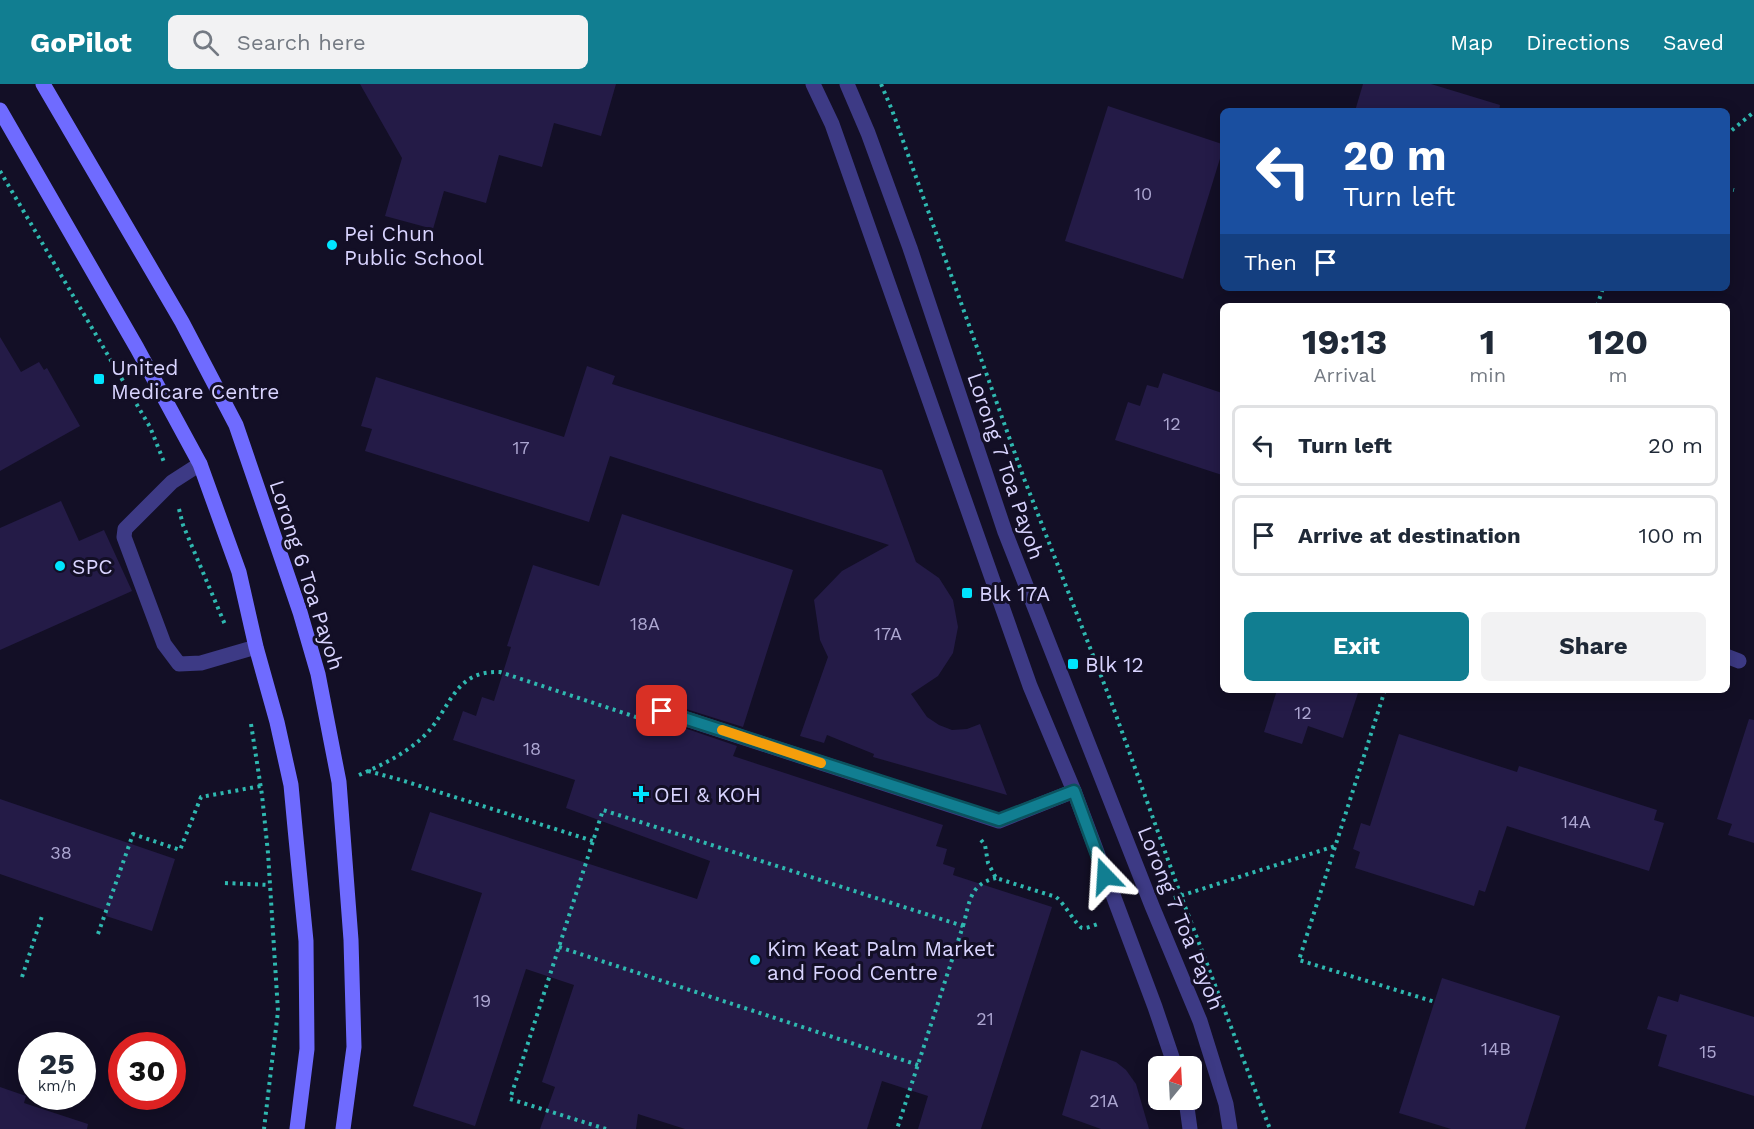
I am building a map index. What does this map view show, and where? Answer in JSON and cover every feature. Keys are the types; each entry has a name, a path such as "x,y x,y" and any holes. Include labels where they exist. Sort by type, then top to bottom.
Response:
{"main road":[{"name":"Lorong 6 Toa Payoh","path":"43,84 182,322 236,425 300,612 318,674 339,782 351,940 354,1047 343,1129"},
{"path":"0,110 137,348 200,464 239,572 255,647 277,722 291,785 306,941 307,1049 297,1129"}],"street":[{"path":"813,84 832,124 880,256 1030,686 1074,791 1172,1056"},
{"name":"Lorong 7 Toa Payoh","path":"847,84 868,133 910,248 1005,532 1152,906 1200,1021 1226,1104 1230,1129"},
{"path":"200,464 172,482 125,529 124,537 164,644 179,664 201,663 255,647"},
{"path":"662,711 999,820 1074,791"},
{"path":"1188,1110 1191,1129"}],"path":[{"path":"881,84 1023,476 1113,704 1181,896 1270,1129"},
{"path":"1730,132 1754,112"},
{"path":"0,171 150,427 172,482"},
{"path":"1730,189 1734,190"},
{"path":"339,782 368,771 408,750 425,735 457,688 467,680 486,671 500,672 645,720"},
{"path":"1384,693 1299,960 1435,1002"},
{"path":"368,771 592,841"},
{"path":"98,934 133,834 180,850 201,797 261,786"},
{"path":"262,795 278,1011 264,1129"},
{"path":"606,1129 510,1099 603,810 963,926"},
{"path":"978,835 985,845 988,862 996,878"},
{"path":"1181,896 1335,846"},
{"path":"897,1129 974,890 983,881 996,878 1056,897 1064,903 1080,928 1107,921"},
{"path":"225,883 270,885"},
{"path":"22,977 42,916"},
{"path":"559,947 918,1065"}],"building":[{"path":"360,84 616,84 601,136 554,123 542,167 499,155 486,203 444,191 433,229 385,216 402,158"},
{"path":"1363,84 1431,84 1500,105 1500,108 1356,108"},
{"path":"1108,106 1220,143 1220,159 1183,279 1065,241"},
{"path":"0,337 21,372 39,362 44,370 47,368 80,426 0,471"},
{"path":"587,366 615,376 612,384 882,470 916,562 939,578 953,600 958,627 953,653 938,676 911,694 927,717 939,725 952,730 967,729 980,724 1007,795 873,757 874,754 827,735 824,743 800,736 828,657 820,640 814,600 842,571 889,545 610,456 589,522 365,451 372,429 361,426 376,377 564,437"},
{"path":"1163,373 1220,392 1220,474 1115,440 1128,402 1140,406 1147,385 1158,388"},
{"name":"SPC","path":"61,501 79,541 104,530 132,591 0,650 0,528"},
{"path":"622,514 793,570 743,727 664,702 656,703 653,707 655,718 737,746 733,756 943,825 936,846 947,849 943,864 955,868 953,875 1052,907 981,1129 918,1129 928,1096 882,1081 867,1129 685,1129 638,1114 636,1129 540,1129 555,1087 542,1082 574,985 526,969 475,1126 413,1106 482,893 411,870 430,812 697,899 710,861 566,808 575,780 453,740 463,711 476,716 482,697 494,701 511,647 507,646 533,565 599,586"},
{"path":"1276,693 1358,693 1343,738 1308,726 1302,744 1264,732"},
{"path":"1749,719 1754,720 1754,843 1728,835 1732,824 1717,819"},
{"path":"1399,734 1517,772 1519,766 1657,810 1654,820 1664,823 1649,871 1507,826 1485,892 1479,890 1474,906 1355,868 1360,852 1353,849 1361,823 1370,826"},
{"path":"0,799 175,859 152,931 106,916 107,911 0,874"},
{"path":"1442,978 1560,1016 1525,1129 1451,1129 1399,1113"},
{"path":"1680,994 1754,1017 1754,1096 1658,1066 1667,1035 1647,1029 1658,996 1678,1002"},
{"path":"1081,1050 1116,1062 1126,1070 1136,1084 1149,1129 1101,1129 1062,1115"},
{"path":"0,1087 18,1093 18,1110 45,1110 88,1124 87,1129 0,1129"}],"slow traffic":[{"path":"722,730 821,763"}],"place":[{"name":"Pei Chun Public School","path":"332,245"},
{"name":"United Medicare Centre","path":"99,379"},
{"name":"SPC","path":"60,566"},
{"name":"Blk 17A","path":"967,593"},
{"name":"Blk 12","path":"1073,664"},
{"name":"OEI & KOH","path":"641,794"},
{"name":"Kim Keat Palm Market and Food Centre","path":"755,960"}],"route":[{"path":"662,711 999,820 1074,791 1105,876"}]}
